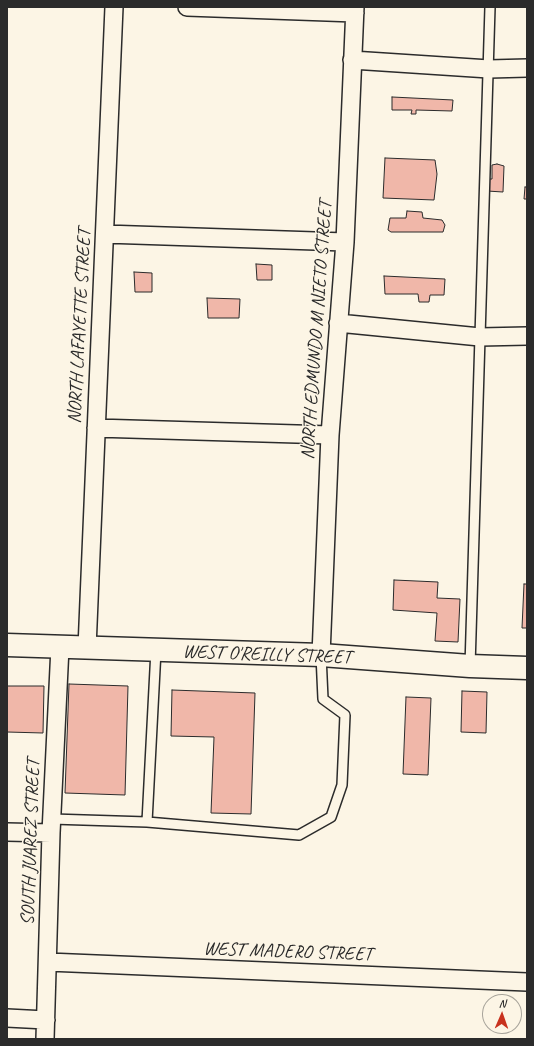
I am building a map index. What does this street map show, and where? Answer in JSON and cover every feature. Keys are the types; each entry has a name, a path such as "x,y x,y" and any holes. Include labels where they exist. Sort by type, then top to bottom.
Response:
{"main road":[{"name":"WEST O'REILLY STREET","path":"7,645 321,656 470,666 527,668"}],"street":[{"name":"NORTH LAFAYETTE STREET","path":"87,648 114,7"},
{"path":"187,7 355,10"},
{"name":"NORTH EDMUNDO M NIETO STREET","path":"321,656 330,435 345,242 355,10"},
{"path":"352,60 489,69 527,68"},
{"path":"105,234 345,242"},
{"path":"338,323 480,337 527,336"},
{"path":"96,428 330,435"},
{"name":"SOUTH JUAREZ STREET","path":"45,1039 60,647"},
{"path":"7,832 52,826"},
{"name":"WEST MADERO STREET","path":"48,962 527,982"},
{"path":"7,1018 46,1020"}],"lane":[{"path":"470,666 490,7"},
{"path":"146,822 156,650"},
{"path":"52,826 146,822 299,835 331,817 342,785 345,715 323,699 321,656"}],"building":[{"path":"392,97 453,100 452,111 416,110 416,114 411,114 412,110 392,110"},
{"path":"385,158 435,160 437,174 434,200 383,198"},
{"path":"497,164 504,166 503,192 487,191 487,179 492,179 492,165"},
{"path":"525,187 527,187 527,199 524,199"},
{"path":"407,211 422,212 423,218 442,220 445,225 443,232 391,232 388,230 390,218 406,218"},
{"path":"256,264 272,265 272,280 257,280"},
{"path":"134,272 152,273 152,292 135,292"},
{"path":"384,276 445,279 444,295 430,295 429,302 419,302 418,294 385,294"},
{"path":"207,298 240,299 239,318 208,318"},
{"path":"394,580 438,582 437,598 460,599 458,642 435,641 437,613 393,610"},
{"path":"524,584 527,584 527,628 522,628"},
{"path":"69,684 128,686 125,795 65,793"},
{"path":"7,686 44,686 43,733 7,732"},
{"path":"172,690 255,693 251,814 211,813 214,737 171,736"},
{"path":"462,691 487,692 486,733 461,732"},
{"path":"406,697 431,698 428,775 403,774"}]}
